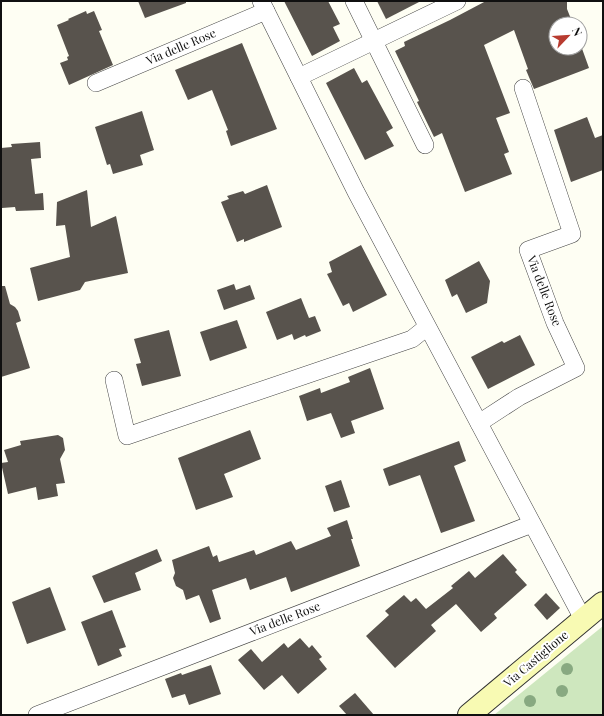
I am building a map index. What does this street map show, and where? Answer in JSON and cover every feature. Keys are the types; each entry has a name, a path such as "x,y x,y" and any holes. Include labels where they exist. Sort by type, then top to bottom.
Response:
{"street":[{"path":"354,1 425,145"},
{"path":"299,78 457,1"},
{"name":"Via delle Rose","path":"96,83 264,6 356,192 583,619"},
{"name":"Via delle Rose","path":"479,423 519,397 576,368 555,323 528,250 572,234 523,88"},
{"path":"114,380 127,436 412,339 427,327"},
{"name":"Via delle Rose","path":"37,715 532,524"},
{"name":"Via Castiglione","path":"469,715 603,602"}],"green space":[{"path":"603,626 603,715 494,715"}],"building":[{"path":"138,1 186,1 186,3 145,18"},
{"path":"284,1 328,1 340,24 333,27 340,41 312,56"},
{"path":"377,1 421,1 386,19"},
{"path":"486,1 567,1 567,9 570,16 548,16 548,56 585,56 589,68 534,89 526,70 528,69 514,30 484,45 510,113 496,118 509,152 504,154 512,174 465,192 442,133 434,137 417,102 419,101 395,51 405,46 404,42"},
{"path":"86,11 87,14 94,11 102,30 99,31 113,65 69,85 60,63 68,60 67,57 69,56 57,25"},
{"path":"242,43 277,129 231,146 226,131 228,130 212,90 188,100 175,70"},
{"path":"354,68 362,83 367,80 393,128 386,132 394,146 365,160 326,83"},
{"path":"142,111 154,150 140,155 143,165 113,174 110,164 107,165 95,127"},
{"path":"587,117 595,138 603,135 603,170 571,182 554,130"},
{"path":"40,142 41,158 31,159 35,194 43,193 44,210 16,211 15,207 2,208 1,148 12,147 11,144"},
{"path":"267,185 282,227 244,242 244,239 237,242 221,202 229,199 227,196 243,191 245,194"},
{"path":"87,190 91,227 116,216 128,273 85,282 80,290 38,301 30,268 70,257 65,225 56,226 57,202"},
{"path":"361,245 387,295 353,312 349,303 343,306 327,274 332,272 329,262"},
{"path":"479,261 490,281 487,303 466,313 457,294 452,297 445,280"},
{"path":"234,284 236,290 250,285 255,299 224,310 217,290"},
{"path":"1,286 5,286 10,304 18,311 21,321 16,323 30,368 1,377"},
{"path":"301,298 309,318 315,316 321,331 306,337 305,335 294,340 292,334 277,340 266,312"},
{"path":"237,320 247,348 210,361 200,332"},
{"path":"169,330 181,376 142,386 136,364 141,363 134,339"},
{"path":"520,335 535,365 488,389 471,357 502,341 504,343"},
{"path":"370,368 384,409 351,421 355,433 341,438 331,413 307,421 299,396 320,388 321,393 350,382 348,377"},
{"path":"250,430 261,459 224,474 233,497 196,510 178,458"},
{"path":"58,435 63,438 65,450 60,459 65,483 56,484 58,496 38,500 36,487 8,494 1,463 8,462 4,450 21,445 20,441"},
{"path":"459,441 466,461 454,466 475,521 441,533 420,475 389,486 383,469"},
{"path":"341,480 350,507 334,512 325,486"},
{"path":"347,520 353,539 351,539 360,566 291,592 286,577 250,590 246,578 212,590 221,619 210,623 199,595 186,600 183,590 176,586 173,578 175,573 172,560 209,546 213,557 217,555 219,562 254,550 256,555 291,541 296,550 331,536 327,528"},
{"path":"157,549 162,561 135,573 141,590 104,603 92,576"},
{"path":"503,554 517,570 515,572 527,585 494,614 497,618 481,632 456,604 431,625 436,631 395,668 366,636 389,615 385,611 404,595 411,602 416,598 426,609 453,588 451,586 469,571 475,578"},
{"path":"50,587 66,630 27,644 12,602"},
{"path":"546,593 560,608 547,620 534,605"},
{"path":"112,610 126,647 119,649 122,656 98,666 81,622"},
{"path":"300,638 309,648 312,645 322,657 319,659 327,669 298,694 282,675 264,690 238,660 251,649 262,662 284,643 288,648"},
{"path":"211,665 221,694 189,705 185,694 172,698 165,679"},
{"path":"355,693 374,715 347,715 339,706"}]}
